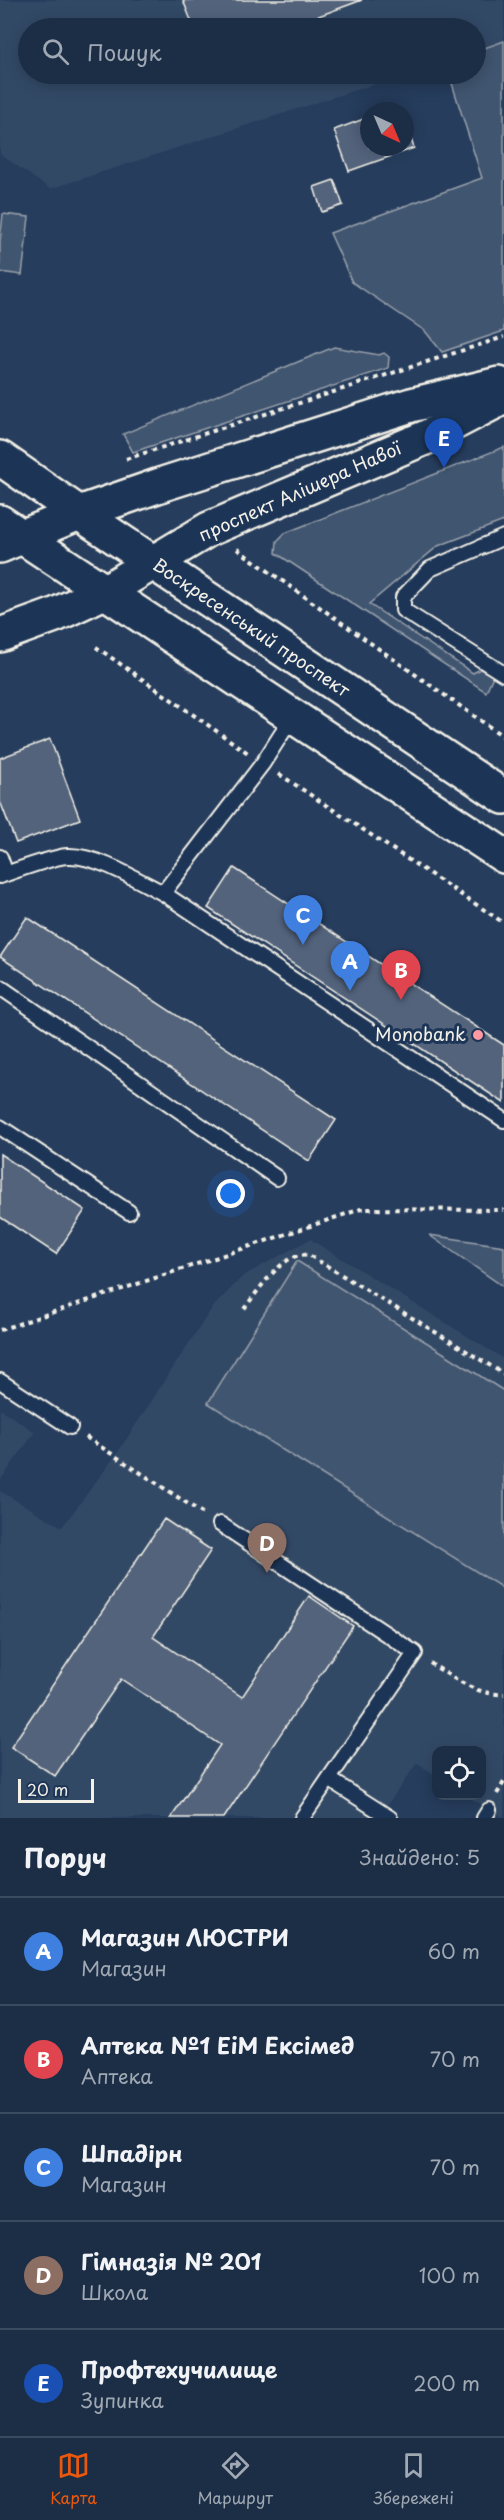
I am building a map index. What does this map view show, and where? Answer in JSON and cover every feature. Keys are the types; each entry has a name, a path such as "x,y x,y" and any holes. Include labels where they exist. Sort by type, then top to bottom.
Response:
{"main road":[{"name":"проспект Алішера Навої","path":"7,535 411,405 504,383"},
{"name":"проспект Алішера Навої","path":"0,635 55,615 106,591 209,529 427,437 504,397"},
{"name":"Воскресенський проспект","path":"0,458 504,797"},
{"path":"7,535 106,591 504,856"}],"lane":[{"path":"504,537 430,569 403,597 403,610 504,674"},
{"path":"163,893 263,764 293,716"},
{"path":"0,857 3,875 68,856 98,862 163,893 504,1120"},
{"path":"0,987 278,1178"},
{"path":"0,1127 129,1212"},
{"path":"0,1381 70,1427"},
{"path":"219,1524 415,1653 302,1818"},
{"path":"329,1779 390,1818"}],"path":[{"path":"126,459 504,337"},
{"path":"209,529 504,737"},
{"path":"96,647 263,764 504,923"},
{"path":"0,1330 361,1209 504,1210"},
{"path":"244,1309 275,1271 293,1256 302,1253 309,1255 504,1374"},
{"path":"70,1427 219,1524"},
{"path":"435,1666 461,1682 492,1695 504,1694"}],"shaded area":[{"path":"0,0 504,0 504,41 486,47 486,18 18,18 18,84 374,84 50,189 0,154"},
{"path":"504,41 504,331 442,352 425,331 352,282 330,233 482,178 452,84 486,84 486,47"},
{"path":"3,214 29,217 22,275 0,272"},
{"path":"334,347 379,355 384,353 389,357 388,368 133,452 123,434"},
{"path":"504,447 504,521 438,546 369,604 473,673 480,669 493,676 486,692 276,553 277,541 285,533"},
{"path":"429,1235 504,1246 504,1287"},
{"path":"310,1239 504,1359 504,1818 474,1800 486,1800 486,1746 432,1746 432,1773 417,1763 378,1818 0,1818 0,1491 62,1527 116,1455 212,1308 243,1276"},
{"path":"297,1261 504,1391 504,1589 208,1403"},
{"path":"0,1409 35,1432 0,1481"}],"building":[{"path":"183,0 362,0 313,18 190,18"},
{"path":"360,120 360,156 391,156 349,171 334,130"},
{"path":"334,180 343,205 322,212 314,187"},
{"path":"50,739 80,819 16,843 0,801 0,758"},
{"path":"234,868 504,1045 504,1103 208,908"},
{"path":"27,917 336,1120 309,1161 0,957"},
{"path":"0,1154 85,1210 56,1254 0,1217"},
{"path":"164,1519 211,1550 153,1637 242,1697 309,1596 353,1626 224,1818 171,1818 220,1745 121,1679 55,1776 11,1747"}],"place":[{"name":"Профтехучилище","path":"444,468"},
{"name":"Шпадірн","path":"303,945"},
{"name":"Магазин ЛЮСТРИ","path":"350,991"},
{"name":"Аптека №1 EiM Ексімед","path":"401,1000"},
{"name":"Monobank","path":"478,1035"},
{"name":"Гімназія № 201","path":"267,1573"}]}
